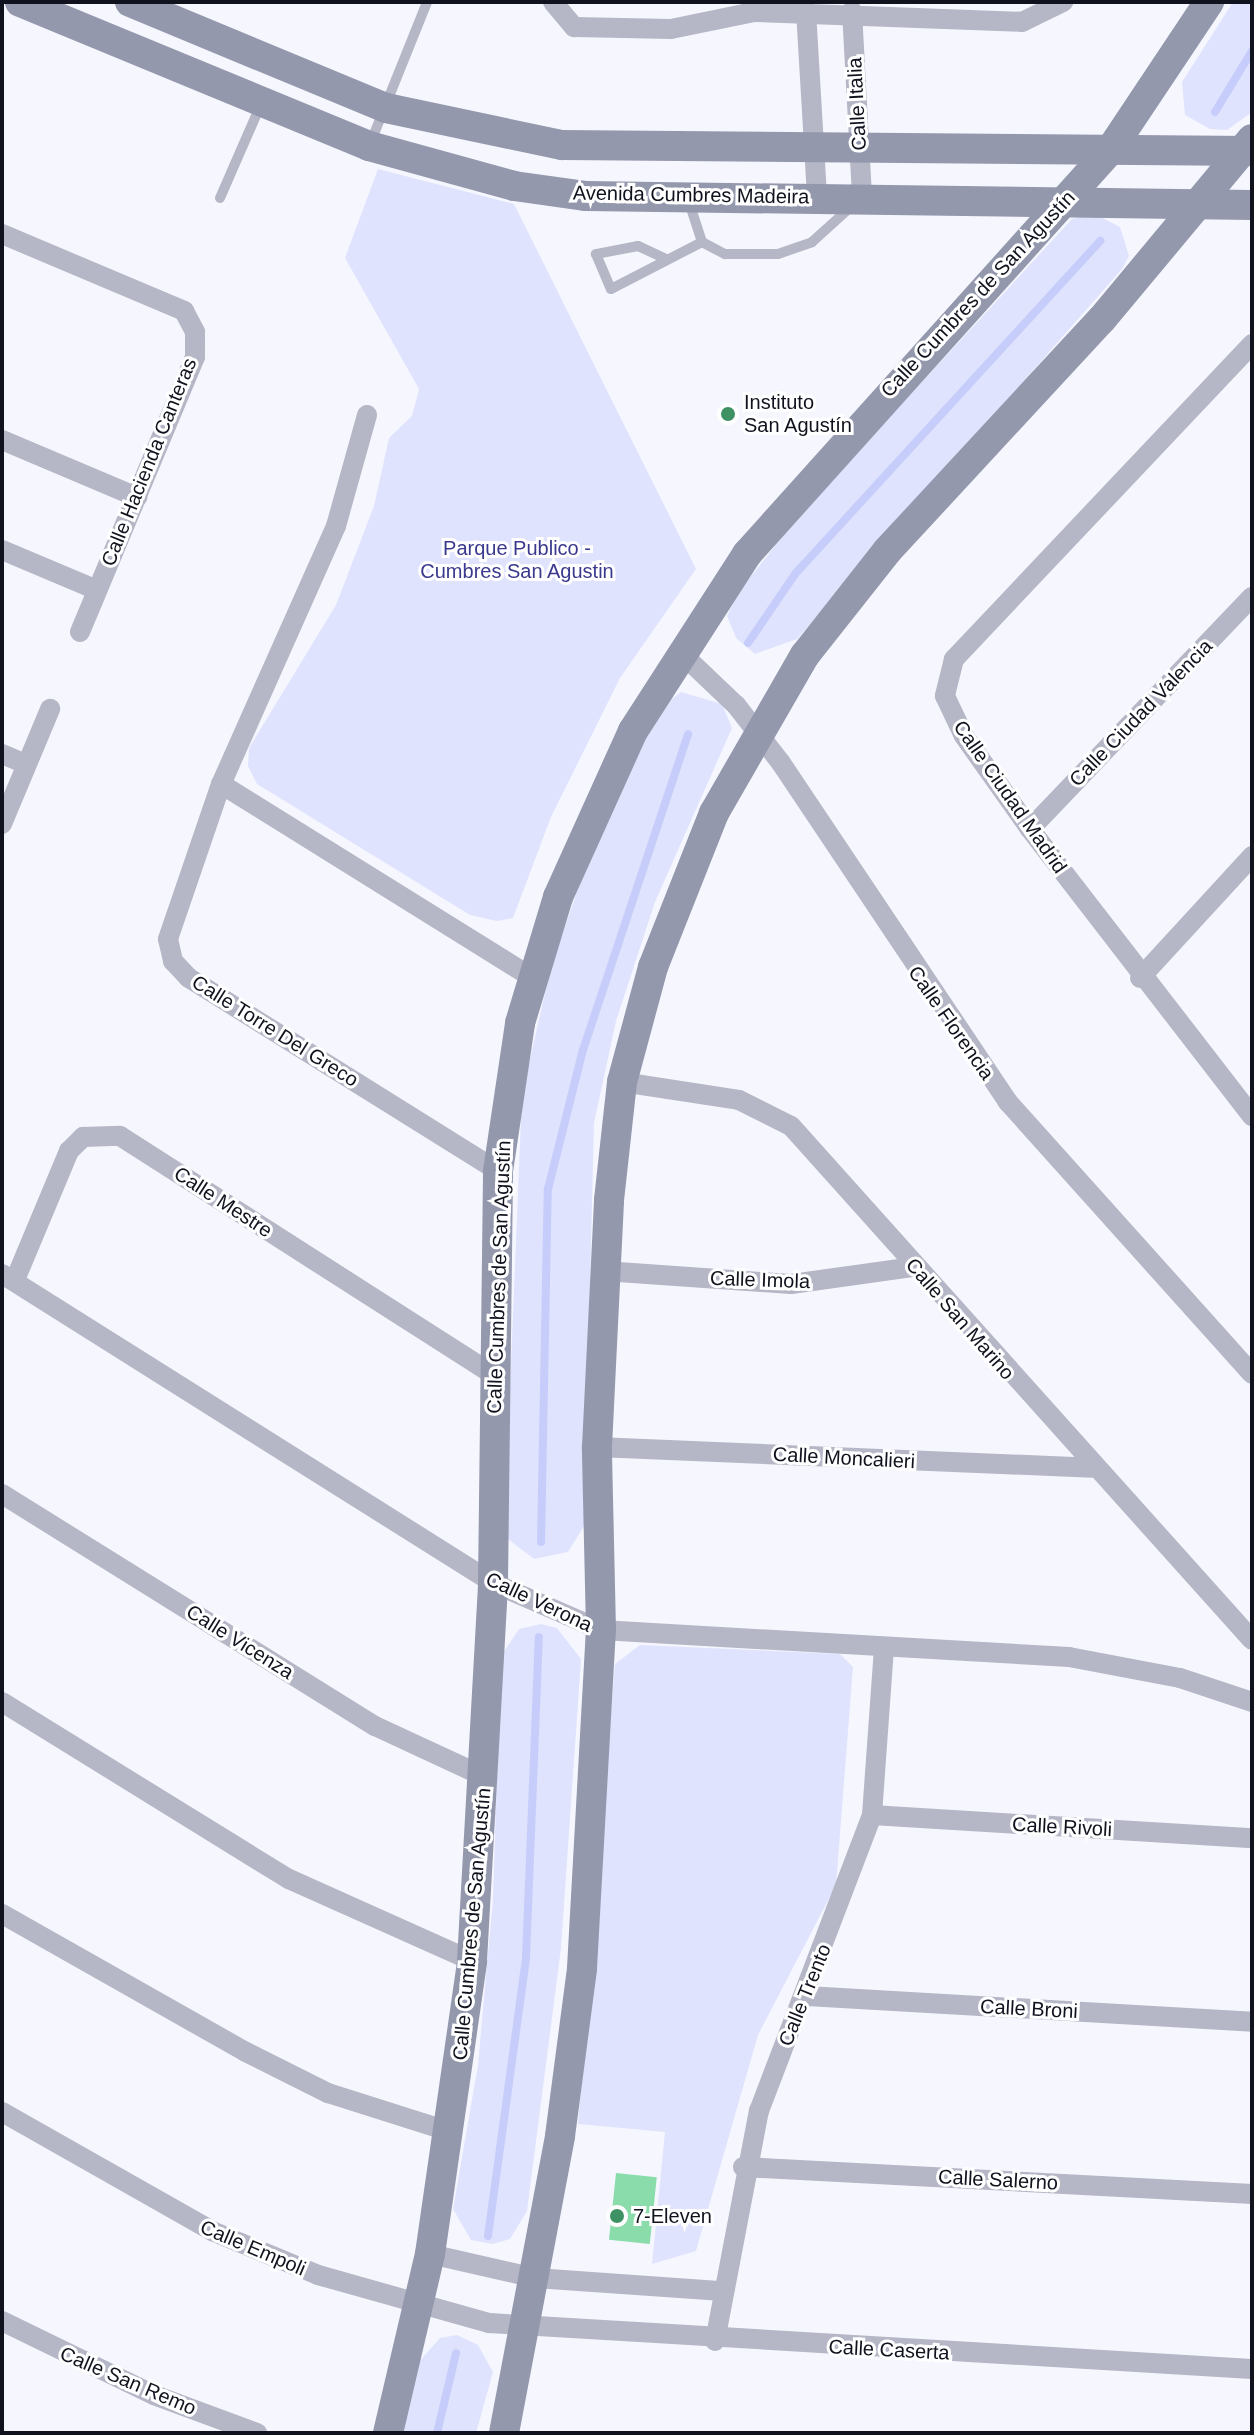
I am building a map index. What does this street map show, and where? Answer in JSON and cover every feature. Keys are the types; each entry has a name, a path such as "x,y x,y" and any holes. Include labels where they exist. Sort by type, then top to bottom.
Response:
{"street":[{"name":"Avenida Cumbres Madeira","path":"20,2 369,146 514,186 687,197 1201,199 1252,205"},
{"path":"130,2 386,108 562,145 860,151 1249,147"},
{"path":"553,2 564,21 586,29 671,29 732,10 922,9 1022,22 1063,2"},
{"name":"Calle Cumbres de San Agustín","path":"388,2433 430,2254 451,2132 472,1961 485,1777 493,1583 493,1375 498,1171 531,977 596,801 679,651 793,494 1111,149 1209,2"},
{"path":"806,11 817,197"},
{"name":"Calle Italia","path":"852,11 862,197"},
{"path":"504,2433 535,2278 582,1968 601,1630 597,1447 604,1271 622,1082 653,967 756,730 887,551 1249,147"},
{"name":"Calle Hacienda Canteras","path":"2,234 184,311 195,332 195,357 80,632"},
{"name":"Calle Ciudad Madrid","path":"1252,344 954,659 945,696 949,711 1030,829 1140,978 1252,1116"},
{"name":"Calle Torre Del Greco","path":"367,415 336,526 221,784 171,914 173,961 189,978 498,1171"},
{"path":"2,440 137,497"},
{"path":"2,550 97,590"},
{"name":"Calle Ciudad Valencia","path":"1030,829 1252,597"},
{"name":"Calle Florencia","path":"679,651 756,730 1008,1102 1252,1374"},
{"path":"2,824 50,709"},
{"path":"2,754 26,764"},
{"path":"221,784 531,977"},
{"path":"1140,978 1252,856"},
{"name":"Calle San Marino","path":"622,1082 769,1110 820,1155 914,1267 1092,1468 1252,1640"},
{"name":"Calle Mestre","path":"8,1277 69,1151 83,1137 120,1136 493,1375"},
{"name":"Calle Imola","path":"604,1271 791,1284 914,1267"},
{"name":"Calle Verona","path":"8,1277 493,1583 601,1630 1069,1657 1180,1678 1252,1702"},
{"name":"Calle Moncalieri","path":"597,1447 1092,1468"},
{"name":"Calle Vicenza","path":"2,1494 375,1726 485,1777"},
{"name":"Calle Trento","path":"715,2341 743,2167 872,1815 884,1648"},
{"path":"2,1702 289,1879 472,1961"},
{"name":"Calle Rivoli","path":"872,1815 1252,1838"},
{"path":"2,1914 259,2059 328,2093 451,2132"},
{"name":"Calle Broni","path":"807,1996 1252,2022"},
{"name":"Calle Empoli","path":"2,2112 212,2231 318,2275 420,2307 526,2331"},
{"name":"Calle Salerno","path":"743,2167 1252,2194"},
{"path":"430,2254 535,2278 723,2291"},
{"name":"Calle San Remo","path":"2,2321 154,2395 257,2433"},
{"name":"Calle Caserta","path":"526,2331 1252,2369"}],"lane":[{"path":"369,146 427,2"},
{"path":"220,198 262,102"},
{"path":"687,197 702,242 725,254 778,254 812,242 862,197"},
{"path":"666,259 638,246 596,254 611,289 702,242"}],"green space":[{"path":"1233,2 1252,2 1252,112 1227,130 1210,129 1185,115 1182,82"},
{"name":"Parque Publico - Cumbres San Agustin","path":"378,169 514,204 696,569 620,678 551,817 513,918 497,921 470,915 257,784 248,766 249,748 336,605 374,506 389,438 412,416 419,389 345,258"},
{"path":"1095,214 1120,227 1129,256 1122,269 797,639 755,654 736,638 727,616 738,593 796,519 1072,219"},
{"path":"681,692 722,704 732,728 655,902 616,1021 594,1123 584,1526 568,1552 534,1559 504,1536 522,1094 551,967 591,851 662,706"},
{"path":"541,1624 557,1628 581,1659 561,1948 527,2211 510,2239 493,2244 471,2240 453,2209 478,2065 493,1899 501,1656 519,1629"},
{"path":"640,1645 840,1654 853,1667 836,1885 758,2035 696,2251 652,2264 665,2132 578,2124 615,1664"},
{"path":"457,2335 478,2345 493,2372 476,2433 400,2433 417,2364 440,2338"}],"building":[{"path":"616,2173 657,2177 650,2244 609,2240"}],"waterway":[{"path":"1215,112 1252,51"},
{"path":"748,643 795,574 1100,241"},
{"path":"541,1542 548,1189 583,1050 688,734"},
{"path":"488,2236 526,1957 539,1637"},
{"path":"437,2433 456,2353"}],"place":[{"name":"Instituto San Agustín","path":"728,414"},
{"name":"7-Eleven","path":"617,2216"}]}
